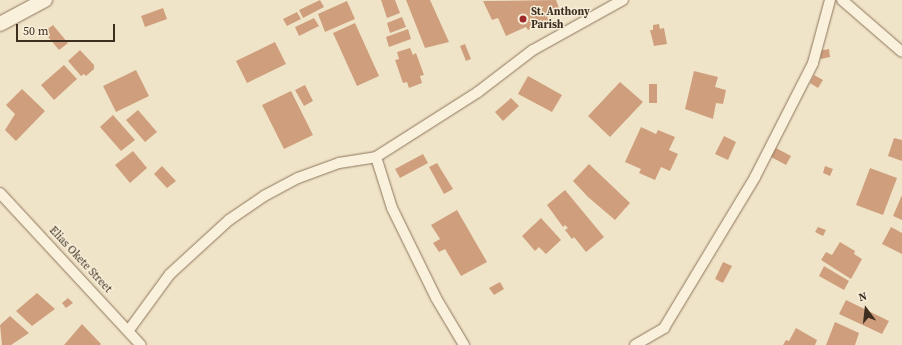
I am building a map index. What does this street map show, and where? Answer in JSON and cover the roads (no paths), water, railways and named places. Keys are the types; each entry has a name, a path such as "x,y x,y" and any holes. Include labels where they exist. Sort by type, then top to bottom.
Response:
{"street":[{"path":"0,24 45,0"},
{"path":"129,330 170,274 229,220 264,196 298,178 339,163 376,158 478,92 533,50 623,0"},
{"path":"635,345 664,328 755,177 812,63 830,0"},
{"path":"842,0 902,52"},
{"path":"376,158 392,208 436,298 464,345"},
{"name":"Elias Okete Street","path":"0,193 129,330 141,345"}],"place":[{"name":"St. Anthony Parish","path":"523,19"}]}
